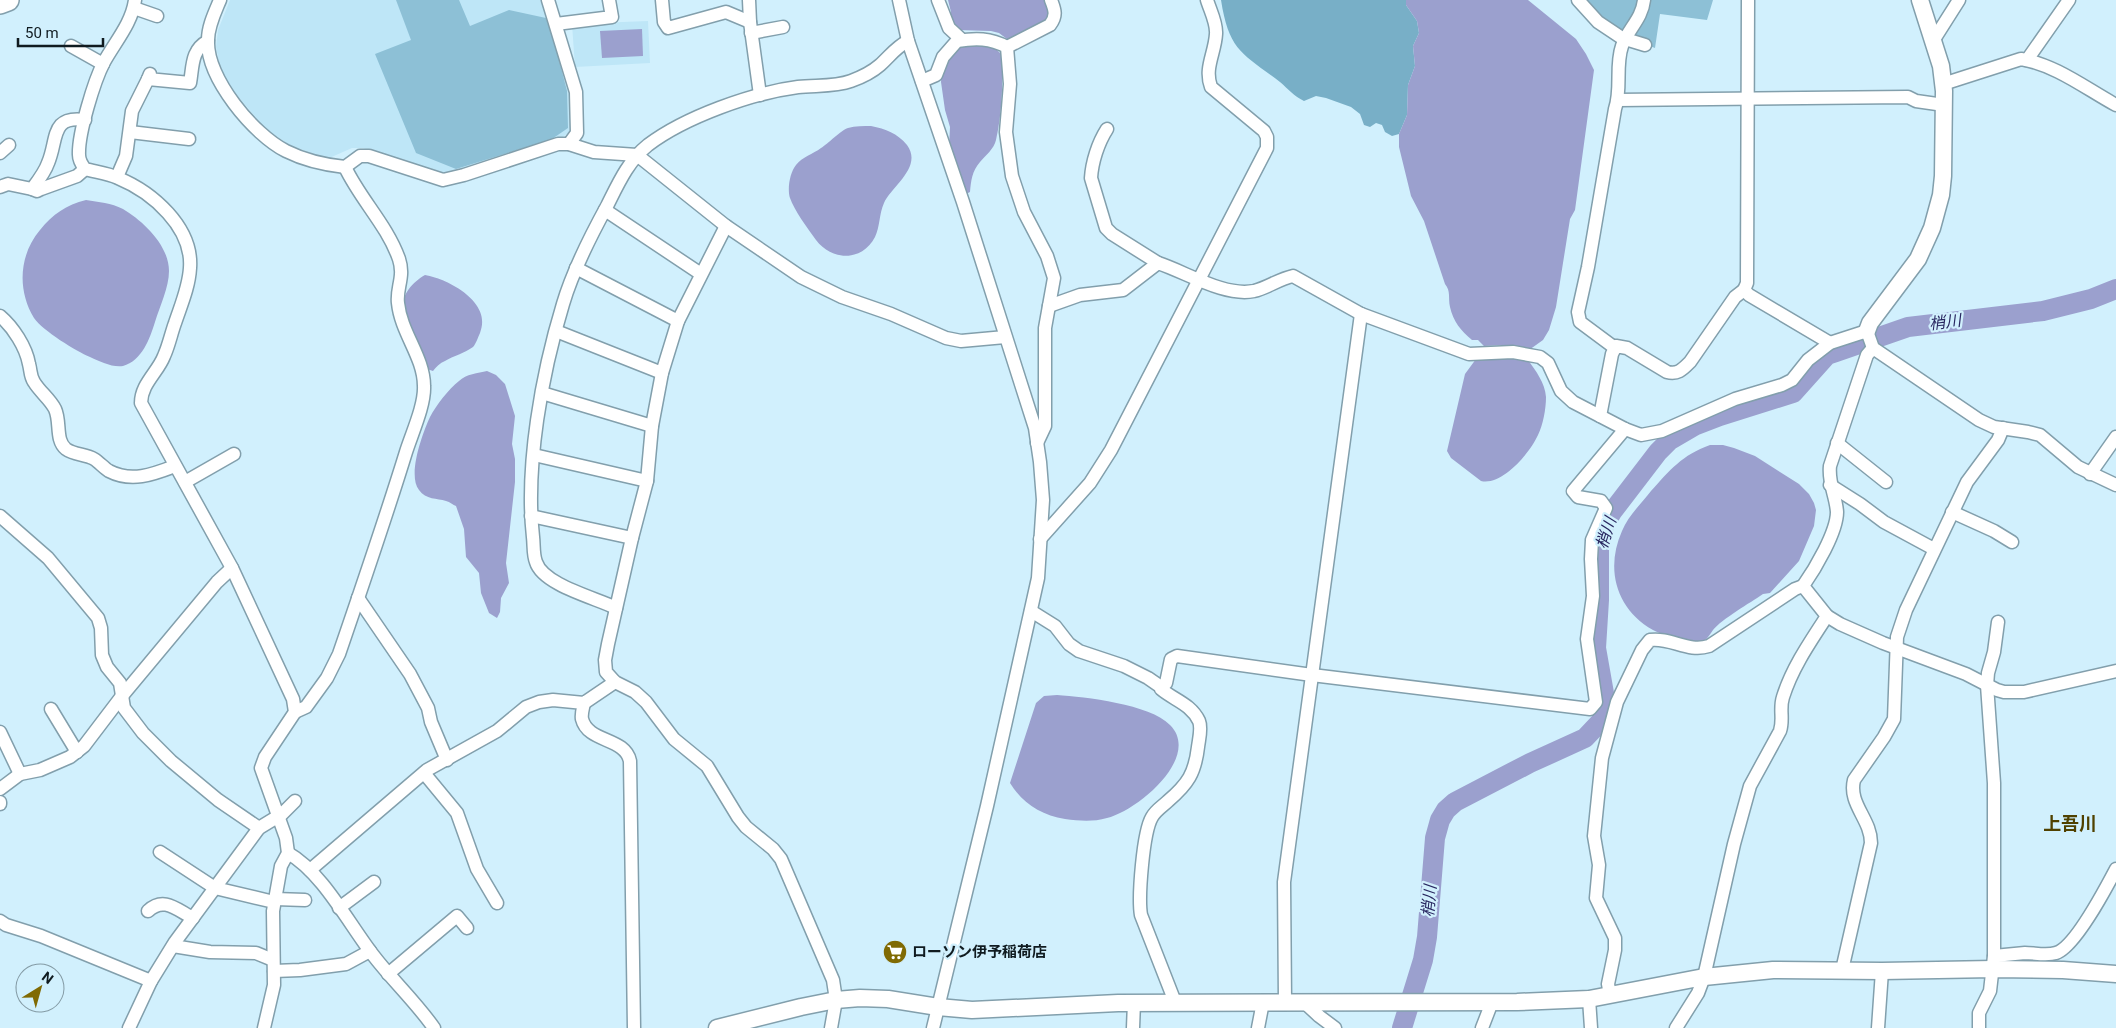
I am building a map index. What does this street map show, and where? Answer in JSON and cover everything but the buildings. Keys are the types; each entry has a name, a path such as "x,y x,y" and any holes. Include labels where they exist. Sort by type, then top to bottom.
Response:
{"highway":[{"path":"0,3 8,0"}],"street":[{"path":"220,0 211,22 208,41 210,62 222,88 261,133 286,151 328,164 345,167 360,156 369,156 443,180 464,175 558,144 569,144 594,152 636,155 726,226 801,277 842,297 891,314 946,338 961,341 1005,337"},
{"path":"548,0 576,92 576,133 569,144"},
{"path":"556,24 612,17 609,0"},
{"path":"662,0 664,22 668,28 726,12 750,28 783,27"},
{"path":"749,0 750,28 760,95"},
{"path":"899,0 908,41 1035,428 1043,500 1038,578 933,1028"},
{"path":"938,0 949,28 962,40"},
{"path":"1007,47 1050,25 1055,14 1051,0"},
{"path":"1040,539 1101,468 1267,148 1267,138 1256,124 1212,87 1208,77 1208,68 1217,31 1207,0"},
{"path":"1578,0 1598,22 1622,38 1645,45"},
{"path":"1615,348 1580,322 1578,312 1618,100 1618,80 1622,48 1638,20 1644,0"},
{"path":"1600,416 1612,354 1615,348 1621,346 1627,348 1667,372 1674,374 1681,371 1690,362 1735,296 1744,290 1747,283 1748,0"},
{"path":"1920,0 1941,66 1944,105 1944,176 1932,228 1918,259 1870,323 1867,332 1873,348 1980,420 1994,427 2040,435 2070,461 2090,474 2116,485"},
{"path":"1933,41 1959,0"},
{"path":"2027,60 2069,0"},
{"path":"157,16 134,4 131,18 103,64 96,80 85,120 79,158 85,169 117,177 145,193 168,213 184,237 190,254 187,287 164,358 141,395 141,402 232,568 293,699 295,712"},
{"path":"922,81 936,75 948,49 957,41 980,38 994,40 1007,47"},
{"path":"117,177 126,156 132,111 149,76 190,83 193,56 198,48 208,41"},
{"path":"616,608 598,599 584,596 549,578 541,571 536,562 531,516 530,476 542,392 556,331 563,303 576,268 604,210 628,165 636,155 649,144 684,124 760,95 798,87 848,82 871,72 899,46 908,41"},
{"path":"71,46 103,64"},
{"path":"1007,47 1010,84 1006,132 1012,176 1024,212 1052,268 1054,278 1045,328 1045,426 1037,443"},
{"path":"1943,84 2021,58 2062,74 2116,105"},
{"path":"1618,100 1908,97 1916,101 1944,105"},
{"path":"32,189 49,162 56,132 62,124 73,118 85,120"},
{"path":"1107,129 1102,136 1091,178 1102,221 1112,234 1158,263 1198,280 1238,292 1254,291 1282,278 1293,276 1361,314 1469,354 1513,352 1540,357 1548,363 1561,391 1573,402 1625,429 1641,435 1652,434 1735,399 1782,385 1792,380 1808,360 1830,343 1867,332"},
{"path":"130,132 189,139"},
{"path":"264,1028 274,985 273,911 281,866 288,853 286,838 261,768 273,744 295,712 306,708 327,678 339,654 391,500 424,387 422,368 400,315 398,302 402,279 399,259 387,234 345,167"},
{"path":"0,187 8,184 37,191 42,190 77,176 85,169"},
{"path":"604,210 701,274"},
{"path":"726,226 678,321 662,373 652,426 647,481 616,608 605,660 606,672 615,682 635,692 646,702 674,739 707,766 738,817 746,827 774,849 781,859 833,980 836,1000 831,1028"},
{"path":"1049,306 1080,296 1123,290 1158,263"},
{"path":"576,268 678,321"},
{"path":"1744,290 1749,295 1830,343"},
{"path":"1285,1002 1284,882 1361,314"},
{"path":"0,316 8,323 27,356 31,376 35,384 55,410 60,422 60,442 66,449 92,458 109,470 126,476 149,476 175,466"},
{"path":"556,331 662,373"},
{"path":"1610,995 1608,984 1616,950 1615,938 1596,898 1599,865 1594,836 1602,758 1617,702 1642,650 1650,640 1666,640 1682,646 1700,648 1708,646 1795,589 1803,586 1821,555 1836,519 1837,510 1830,485 1830,466 1867,355 1873,348"},
{"path":"542,392 652,426"},
{"path":"1842,970 1871,843 1869,825 1856,804 1852,788 1854,780 1884,737 1894,719 1896,648 1900,624 1967,482 1998,440 2003,428"},
{"path":"1161,687 1166,682 1171,659 1177,656 1312,675 1590,709 1596,702 1587,639 1593,596 1592,540 1606,508 1601,501 1578,497 1573,491 1625,429"},
{"path":"2090,474 2116,437"},
{"path":"1837,443 1886,482"},
{"path":"185,482 234,454"},
{"path":"534,455 647,481"},
{"path":"1830,485 1884,522 1934,549"},
{"path":"1952,512 1994,531 2012,542"},
{"path":"0,516 48,558 98,618 101,628 102,655 107,667 120,683 124,708 128,714 171,761 218,800 259,828"},
{"path":"531,516 632,538"},
{"path":"0,789 20,774 40,770 70,757 84,746 122,696 217,582 232,568"},
{"path":"1803,586 1827,616 1840,624 1896,648 1966,674 2004,692 2024,692 2116,670"},
{"path":"358,598 410,674 428,708 430,722 446,760"},
{"path":"1031,611 1055,626 1069,644 1079,651 1124,666 1148,678 1161,687 1164,692 1186,705 1200,722 1201,730 1197,759 1191,776 1182,789 1157,810 1149,825 1139,890 1141,914 1175,1002"},
{"path":"1676,1028 1698,993 1704,977 1732,853 1750,786 1783,722 1780,707 1782,698 1796,664 1827,616"},
{"path":"1979,1028 1979,1013 1990,992 1994,962 1994,783 1987,685 1998,622"},
{"path":"310,870 424,772 497,731 526,707 539,702 553,700 584,703 615,682"},
{"path":"584,703 582,718 587,729 622,748 628,753 630,761 634,1028"},
{"path":"51,709 76,752"},
{"path":"0,732 20,774"},
{"path":"424,772 457,813 477,869 497,903"},
{"path":"129,1028 151,982 192,918 259,828 278,816 295,801"},
{"path":"160,852 215,888 275,900 305,900"},
{"path":"288,853 310,870 388,974 434,1028"},
{"path":"717,1028 836,1000 888,999 972,1010 1134,1002 1550,1002 1589,999 1704,977 1773,970 1882,971 1994,962 2050,954 2064,949 2096,905 2116,870"},
{"path":"339,908 374,882"},
{"path":"148,911 156,904 163,903 192,918"},
{"path":"388,974 457,916 467,928"},
{"path":"0,921 151,982"},
{"path":"173,946 191,947 210,952 256,953 273,966 309,970 346,964 370,951"},
{"path":"1994,962 2116,974"},
{"path":"1878,1028 1882,971"},
{"path":"1589,999 1590,1028"},
{"path":"1133,1028 1134,1002"},
{"path":"1258,1028 1263,1002"},
{"path":"1482,1028 1492,1002"},
{"path":"1305,1003 1335,1028"}],"shaded area":[{"path":"230,0 543,0 571,90 572,130 560,139 444,176 363,148 352,148 327,159 289,145 265,128 229,86 221,73 216,47 218,30"},
{"path":"396,0 459,0 470,26 509,10 546,18 567,91 568,128 552,139 456,169 416,153 375,54 411,40"},
{"path":"948,0 1045,0 1049,8 1049,19 1011,42 999,33 991,31 957,30 950,16"},
{"path":"1221,0 1406,0 1406,5 1417,21 1419,33 1413,46 1415,66 1408,85 1407,115 1399,134 1392,136 1385,132 1382,125 1376,123 1370,127 1364,125 1360,114 1351,107 1316,96 1304,101 1294,95 1239,49 1228,30"},
{"path":"1406,0 1528,0 1576,39 1594,70 1575,210 1570,219 1556,307 1549,330 1543,340 1529,350 1504,345 1484,346 1478,340 1472,340 1464,333 1451,312 1448,289 1424,221 1411,196 1399,147 1399,134 1407,115 1408,85 1415,66 1413,46 1419,33 1417,21 1406,5"},
{"path":"1581,0 1713,0 1707,20 1660,14 1655,48 1621,35"},
{"path":"648,21 650,63 575,67 572,24"},
{"path":"642,29 643,56 602,58 600,31"},
{"path":"978,42 994,47 1002,55 1001,109 995,143 975,169 971,180 970,192 966,194 949,147 950,127 945,110 941,82 942,68 956,47"},
{"path":"871,126 886,130 899,137 907,145 911,153 909,169 884,203 877,233 869,245 863,251 855,254 847,256 838,255 830,252 816,240 798,214 789,194 791,176 798,162 824,146 845,129"},
{"path":"86,200 114,205 131,214 154,235 165,252 168,261 169,277 166,290 148,342 135,359 123,366 111,365 98,360 60,340 34,318 25,296 23,284 24,261 33,240 45,224 55,215 66,207"},
{"path":"425,275 446,282 466,294 475,303 480,312 482,322 480,333 473,347 441,363 433,371 427,369 403,310 404,299 409,289"},
{"path":"1504,356 1528,360 1537,373 1542,382 1546,397 1544,417 1540,431 1522,459 1498,478 1481,481 1451,458 1447,451 1465,374 1476,359"},
{"path":"487,371 496,375 505,384 515,416 512,444 515,459 515,482 506,563 509,583 501,598 500,612 497,618 489,613 481,593 479,573 466,557 464,529 456,506 447,501 428,497 422,493 416,483 415,474 417,454 424,433 430,417 439,402 465,377"},
{"path":"1710,445 1723,445 1755,456 1799,484 1809,494 1816,510 1814,526 1799,561 1770,593 1763,594 1729,616 1704,641 1696,644 1653,630 1630,611 1617,587 1614,560 1622,531 1631,515 1651,491 1684,458"},
{"path":"1057,695 1133,707 1161,718 1170,725 1178,738 1178,752 1172,767 1162,781 1134,805 1120,813 1097,820 1086,821 1056,817 1048,815 1027,803 1010,783 1036,703 1044,696"}],"waterway":[{"name":"梢川","path":"1402,1028 1423,960 1427,937 1435,838 1440,820 1446,810 1455,802 1530,763 1585,738 1602,720 1605,699 1596,648 1599,600 1599,544 1604,526 1612,512 1658,452 1670,440 1694,426 1793,393 1827,355 1908,327 2043,311 2091,299 2116,289"}],"place":[{"name":"ローソン伊予稲荷店","path":"895,952"}],"district":[{"name":"上吾川","path":"2070,823"}]}
